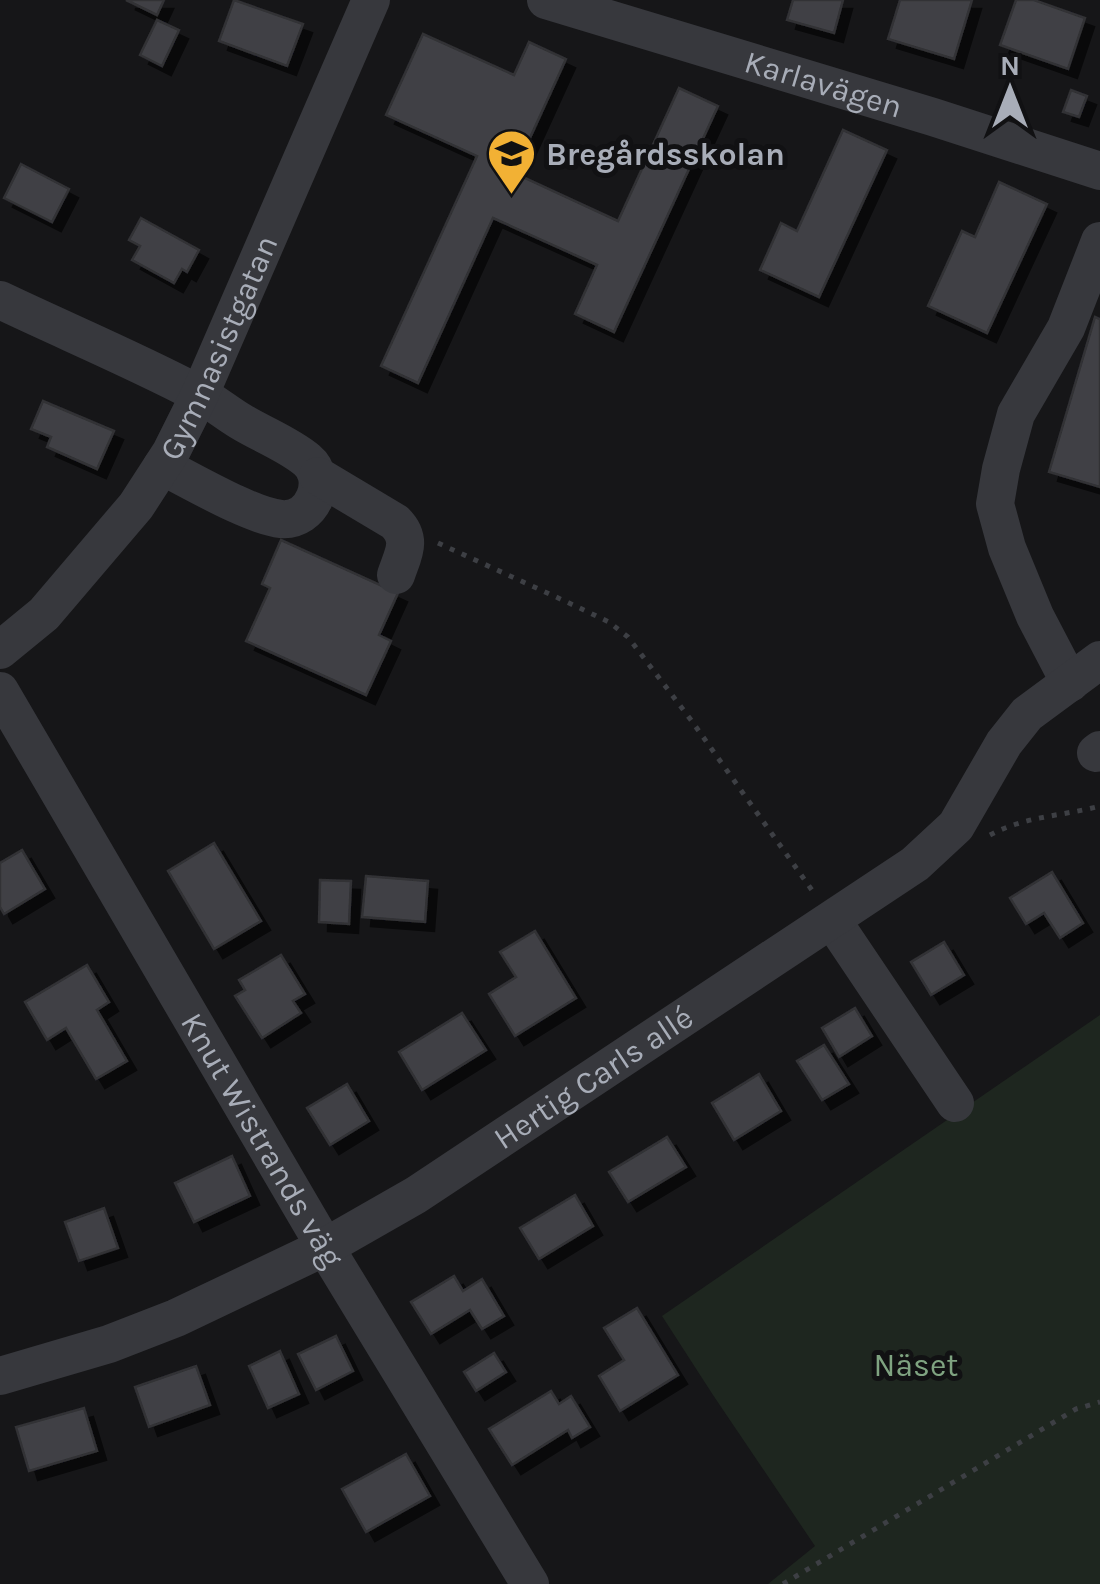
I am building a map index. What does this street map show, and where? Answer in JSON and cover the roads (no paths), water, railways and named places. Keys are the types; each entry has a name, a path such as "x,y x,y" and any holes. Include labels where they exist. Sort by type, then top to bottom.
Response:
{"street":[{"name":"Gymnasistgatan","path":"0,650 44,614 136,506 162,466 200,394 371,0"},
{"name":"Karlavägen","path":"546,0 595,7 1100,171"},
{"path":"1070,683 1021,582 995,504 1016,414 1066,328 1100,242"},
{"path":"0,300 200,394 304,457 316,469 318,490 311,505 296,516 281,519 235,502 162,466"},
{"path":"318,476 395,522 406,538 396,575"},
{"name":"Hertig Carls allé","path":"0,1376 109,1344 176,1318 326,1246 416,1194 916,864 956,826 1004,743 1027,714 1100,660"},
{"name":"Knut Wistrands väg","path":"0,690 326,1246 530,1584"},
{"path":"832,920 955,1103"}],"place":[{"name":"Bregårdsskolan","path":"511,196"}],"park label":[{"name":"Näset","path":"916,1365"}]}
